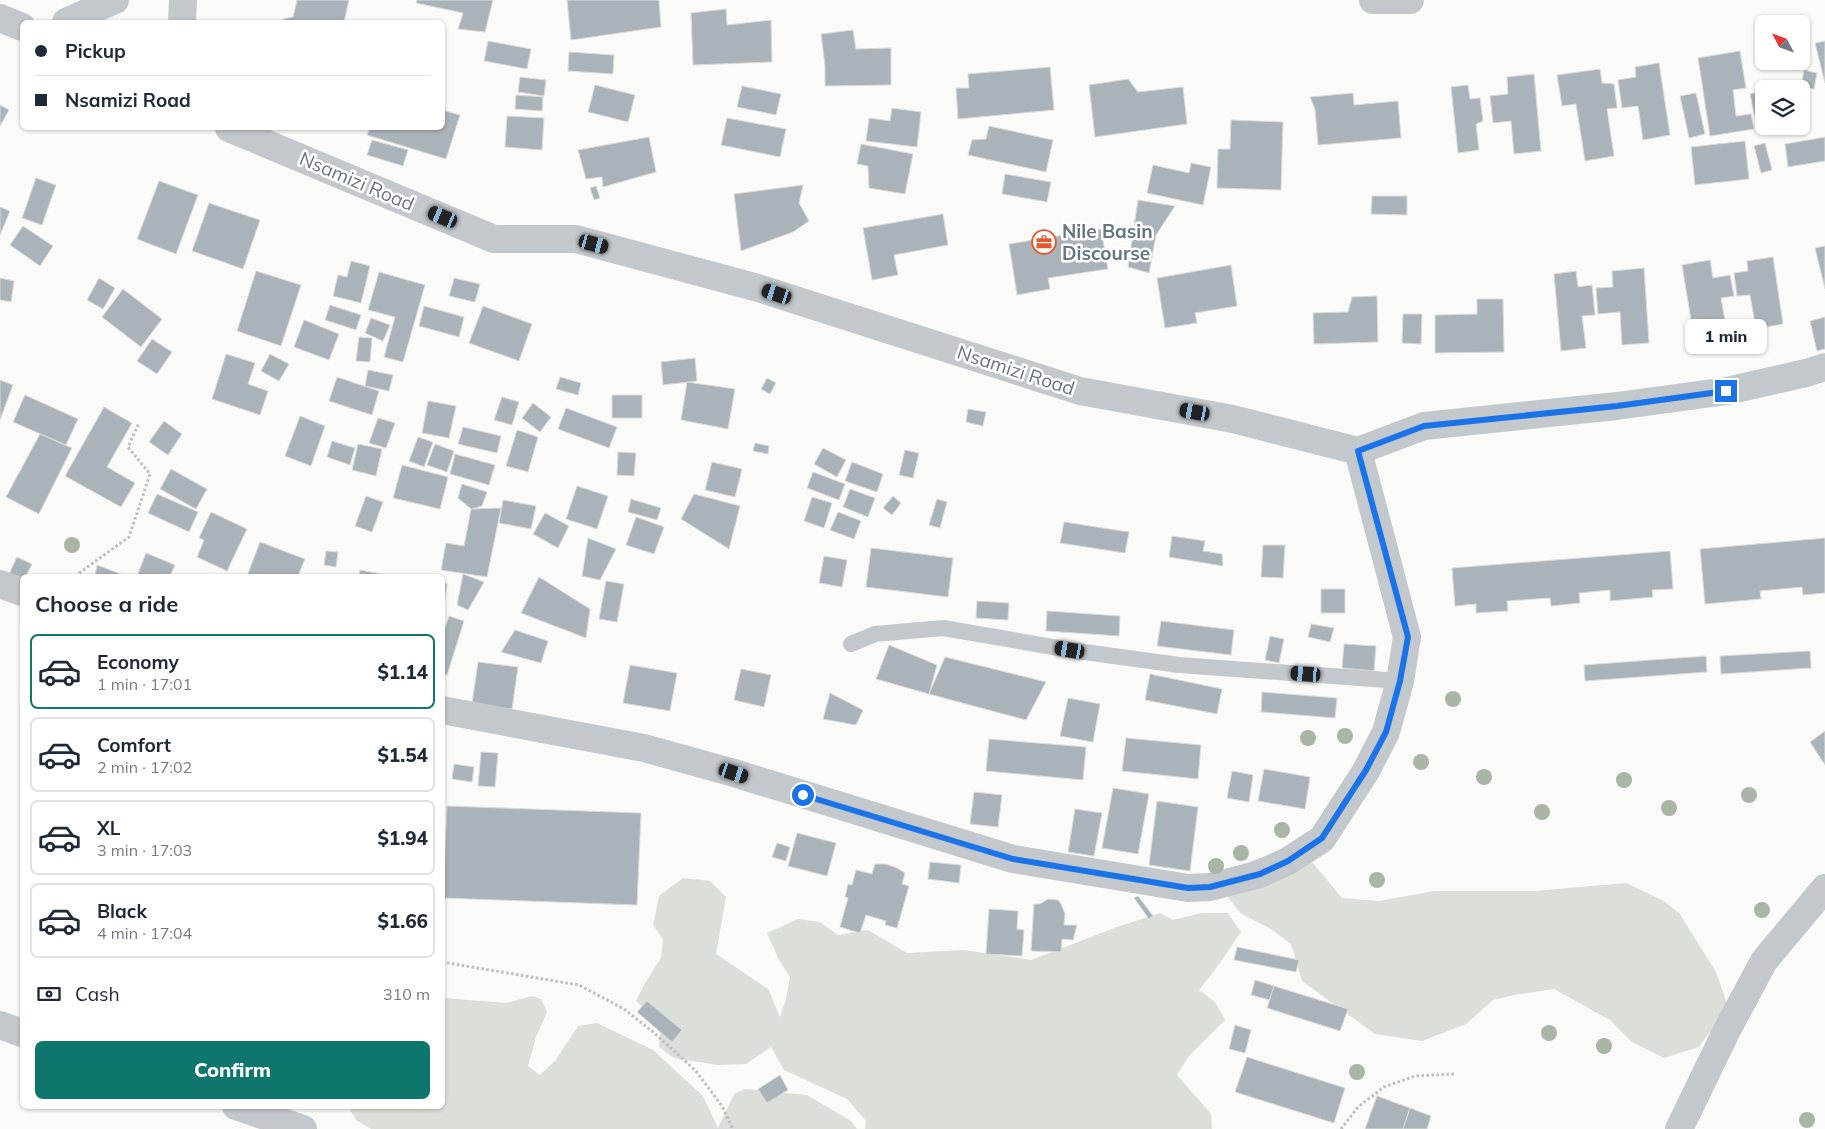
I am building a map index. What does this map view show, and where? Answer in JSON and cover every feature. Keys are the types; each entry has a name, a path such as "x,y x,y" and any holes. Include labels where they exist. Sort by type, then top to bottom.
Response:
{"street":[{"path":"70,20 115,0"},
{"path":"182,20 184,0"},
{"path":"1374,0 1410,0"},
{"path":"0,18 20,26"},
{"name":"Nsamizi Road","path":"234,130 494,239 576,239 758,288 1080,391 1233,419 1358,451"},
{"path":"445,711 644,748 734,773 1013,859 1188,888 1210,887 1260,874 1288,861 1322,838 1366,770 1386,732 1400,681 1408,637 1358,451 1424,426 1617,406 1726,391 1806,374 1825,367"},
{"path":"0,584 20,591"},
{"path":"1679,1129 1727,1030 1764,961 1825,888"},
{"path":"0,1025 20,1032"},
{"path":"245,1109 303,1129"}],"lane":[{"path":"850,644 875,634 943,628 1070,650 1179,665 1400,681"}],"path":[{"path":"78,574 129,537 150,474 128,447 139,423"},
{"path":"445,963 579,985 624,1009 652,1031 696,1071 722,1106 733,1129"},
{"path":"1341,1129 1358,1107 1384,1087 1415,1076 1455,1074"}],"shaded area":[{"path":"1299,846 1342,898 1379,901 1434,891 1535,891 1626,883 1664,901 1679,913 1716,972 1728,1007 1699,1047 1664,1058 1632,1042 1610,1020 1554,989 1493,1000 1466,1024 1422,1041 1375,1034 1302,981 1291,944 1271,929 1240,913 1221,888 1225,878 1253,860"},
{"path":"683,878 710,881 726,897 716,954 768,989 780,1017 790,977 779,960 767,933 798,919 820,922 838,935 868,930 907,953 964,950 1031,960 1117,927 1160,913 1173,920 1201,913 1228,913 1241,932 1199,990 1215,1002 1225,1020 1189,1056 1177,1075 1211,1114 1212,1129 865,1129 866,1121 847,1099 784,1070 771,1047 746,1064 718,1065 674,1058 659,1047 661,1025 636,1001 661,958 663,939 653,925 659,896"},
{"path":"532,996 541,999 547,1012 536,1037 528,1066 540,1075 555,1061 578,1026 597,1023 653,1050 703,1096 718,1128 734,1094 745,1089 807,1095 851,1121 857,1129 371,1129 356,1120 350,1109 445,1109 445,998 506,1003"}],"building":[{"path":"297,0 349,0 344,20 283,20 293,17"},
{"path":"417,0 493,0 485,32 458,29 463,13 416,3"},
{"path":"567,0 659,0 661,27 571,40"},
{"path":"726,9 727,25 771,20 772,62 693,65 691,13"},
{"path":"853,30 856,49 891,48 891,85 825,86 825,66 821,34"},
{"path":"488,41 531,49 527,69 484,61"},
{"path":"1825,41 1825,83 1815,43"},
{"path":"1740,51 1746,88 1733,90 1736,116 1751,114 1754,129 1710,136 1698,58"},
{"path":"569,52 614,55 613,74 568,71"},
{"path":"1659,63 1670,135 1643,140 1638,106 1622,108 1618,80 1636,77 1635,67"},
{"path":"1050,67 1054,110 958,119 956,88 969,88 968,74"},
{"path":"1600,69 1602,83 1614,84 1617,108 1607,109 1614,156 1585,161 1576,104 1562,106 1557,75"},
{"path":"1804,70 1817,73 1814,89 1810,88 1810,80 1802,80"},
{"path":"1534,74 1541,151 1514,154 1511,121 1493,123 1490,96 1508,94 1507,77"},
{"path":"520,77 546,80 544,96 518,92"},
{"path":"1128,79 1138,92 1183,87 1187,124 1095,137 1089,85"},
{"path":"595,85 635,95 628,122 588,112"},
{"path":"1468,85 1470,99 1480,98 1483,121 1476,124 1479,150 1458,153 1451,87"},
{"path":"742,86 781,94 776,115 737,107"},
{"path":"1353,93 1354,105 1398,101 1401,138 1318,145 1315,109 1310,97"},
{"path":"1696,93 1705,134 1689,138 1680,96"},
{"path":"1755,93 1755,118 1750,94"},
{"path":"516,95 543,97 542,111 515,109"},
{"path":"0,105 9,110 0,126"},
{"path":"892,108 921,112 917,147 866,141 869,118 890,121"},
{"path":"445,111 460,115 446,159 367,135 369,130 445,130"},
{"path":"507,116 544,118 542,150 505,147"},
{"path":"727,118 786,129 780,157 721,145"},
{"path":"1231,120 1283,122 1281,190 1217,188 1218,149 1230,149"},
{"path":"989,126 1053,140 1046,172 968,155 972,140 986,139"},
{"path":"649,137 656,172 603,187 602,177 586,179 578,150"},
{"path":"1825,137 1825,161 1788,167 1785,144"},
{"path":"372,140 408,150 403,166 367,155"},
{"path":"1745,141 1749,179 1695,185 1691,147"},
{"path":"1765,143 1772,170 1761,173 1754,146"},
{"path":"861,144 913,154 905,194 869,188 868,166 857,164"},
{"path":"1191,163 1211,167 1203,205 1147,193 1153,165 1189,173"},
{"path":"1005,174 1051,182 1047,202 1002,194"},
{"path":"36,178 56,185 42,225 22,218"},
{"path":"159,181 198,195 176,254 137,239"},
{"path":"803,185 799,203 809,221 793,232 741,251 734,194"},
{"path":"596,186 600,198 594,200 590,188"},
{"path":"1372,196 1407,196 1407,215 1371,214"},
{"path":"1138,200 1175,206 1156,235 1149,273 1128,267"},
{"path":"209,203 260,220 243,269 192,251"},
{"path":"0,207 10,211 0,235"},
{"path":"943,214 948,245 894,255 898,275 872,280 863,228"},
{"path":"23,226 53,246 40,266 10,245"},
{"path":"1101,229 1108,269 1048,278 1050,289 1017,295 1009,244"},
{"path":"1825,246 1825,289 1815,248"},
{"path":"1773,257 1783,324 1756,329 1750,295 1737,296 1734,273 1748,271 1747,261"},
{"path":"1710,260 1713,278 1730,275 1734,296 1721,298 1727,332 1694,338 1682,265"},
{"path":"351,261 370,266 361,303 333,296 338,275 347,277"},
{"path":"1231,265 1237,306 1195,313 1197,323 1165,328 1157,278"},
{"path":"1644,268 1649,343 1622,345 1620,312 1598,314 1596,288 1613,287 1612,271"},
{"path":"256,271 301,285 281,346 237,331"},
{"path":"1576,271 1578,287 1592,285 1595,315 1582,316 1586,348 1561,351 1554,274"},
{"path":"379,272 425,285 403,362 384,357 395,317 368,310"},
{"path":"0,278 14,281 11,302 0,300"},
{"path":"99,278 115,288 103,309 87,300"},
{"path":"454,278 480,284 475,302 449,296"},
{"path":"123,289 162,319 141,347 102,317"},
{"path":"1377,296 1378,342 1314,344 1313,313 1348,312 1352,297"},
{"path":"1477,299 1503,299 1504,352 1435,353 1435,315 1477,314"},
{"path":"330,305 361,315 356,330 325,320"},
{"path":"424,306 464,317 459,337 419,326"},
{"path":"483,306 532,324 519,361 469,343"},
{"path":"1403,314 1422,314 1421,344 1402,343"},
{"path":"1825,317 1825,349 1817,351 1810,321"},
{"path":"371,318 390,325 383,341 365,333"},
{"path":"304,320 339,334 329,360 294,347"},
{"path":"359,337 372,338 370,362 356,361"},
{"path":"152,339 172,352 157,374 137,361"},
{"path":"226,354 255,363 248,384 268,391 260,415 212,399"},
{"path":"270,354 289,364 279,381 261,371"},
{"path":"695,358 697,381 663,385 661,362"},
{"path":"368,370 393,375 389,391 365,386"},
{"path":"337,377 379,391 372,415 329,401"},
{"path":"560,377 581,383 578,395 556,389"},
{"path":"767,378 776,383 770,394 761,389"},
{"path":"0,380 13,385 0,420"},
{"path":"687,382 735,389 728,429 681,420"},
{"path":"25,395 78,419 66,445 13,422"},
{"path":"612,395 642,395 642,418 612,418"},
{"path":"502,397 519,402 512,425 494,420"},
{"path":"428,401 456,406 449,438 422,433"},
{"path":"533,403 551,417 540,432 522,418"},
{"path":"104,407 132,423 107,467 135,483 121,507 65,476"},
{"path":"566,408 617,427 609,448 558,429"},
{"path":"968,409 986,412 983,426 966,422"},
{"path":"300,416 325,426 311,466 285,456"},
{"path":"378,418 395,423 386,448 369,443"},
{"path":"164,421 182,434 168,455 149,442"},
{"path":"463,427 501,436 497,453 458,444"},
{"path":"517,430 538,437 528,472 506,466"},
{"path":"40,434 72,448 39,514 6,497"},
{"path":"418,437 433,442 424,467 409,461"},
{"path":"332,441 355,448 350,465 327,457"},
{"path":"755,443 769,446 768,454 753,451"},
{"path":"358,444 382,449 376,476 352,470"},
{"path":"435,444 454,451 447,472 427,465"},
{"path":"823,448 846,460 837,477 814,464"},
{"path":"905,450 919,453 913,478 899,475"},
{"path":"618,452 636,453 634,476 617,475"},
{"path":"455,454 495,465 489,485 450,474"},
{"path":"712,462 742,469 735,497 705,490"},
{"path":"852,462 883,474 877,492 845,481"},
{"path":"402,465 448,477 440,509 393,498"},
{"path":"171,469 207,489 196,509 160,489"},
{"path":"813,472 845,484 839,500 807,488"},
{"path":"462,484 487,492 482,506 471,509 458,498"},
{"path":"577,486 608,496 597,529 566,519"},
{"path":"850,489 875,498 868,517 843,507"},
{"path":"157,494 198,512 189,532 148,513"},
{"path":"694,494 740,506 729,549 681,519"},
{"path":"366,496 383,502 372,532 355,526"},
{"path":"893,496 901,503 892,515 883,508"},
{"path":"812,497 832,503 824,528 804,521"},
{"path":"631,499 661,508 657,520 628,512"},
{"path":"937,499 947,502 940,528 929,525"},
{"path":"503,500 536,506 531,529 499,523"},
{"path":"501,508 487,577 441,570 446,543 464,546 471,509"},
{"path":"211,512 247,529 227,571 197,557 204,540 199,538"},
{"path":"838,512 861,521 854,539 830,530"},
{"path":"545,513 569,526 558,548 533,534"},
{"path":"636,517 664,527 654,554 626,545"},
{"path":"1064,522 1129,532 1125,553 1060,543"},
{"path":"1172,536 1205,541 1203,551 1222,554 1223,566 1169,557"},
{"path":"588,538 616,549 600,580 582,576"},
{"path":"1825,538 1825,593 1803,595 1802,587 1760,591 1761,599 1705,604 1700,549"},
{"path":"260,542 305,559 299,574 248,574"},
{"path":"1263,545 1285,545 1283,578 1261,577"},
{"path":"871,548 953,558 948,597 866,587"},
{"path":"326,551 338,552 336,567 324,565"},
{"path":"1670,551 1673,589 1652,590 1653,597 1610,601 1610,590 1579,593 1580,603 1551,606 1550,598 1507,601 1508,611 1476,613 1476,604 1455,606 1452,568"},
{"path":"146,553 175,565 171,574 138,574"},
{"path":"824,556 847,560 842,587 819,583"},
{"path":"17,557 32,564 27,574 20,574 20,579 9,574"},
{"path":"97,565 121,574 95,574"},
{"path":"360,570 381,574 359,574"},
{"path":"463,574 484,582 468,610 457,605"},
{"path":"539,577 590,609 586,638 521,613"},
{"path":"606,581 624,584 617,622 599,619"},
{"path":"1321,589 1345,589 1345,613 1321,613"},
{"path":"977,601 1009,603 1008,620 976,618"},
{"path":"1047,611 1120,616 1119,636 1046,631"},
{"path":"449,616 464,621 447,675 445,675 445,628"},
{"path":"1161,621 1234,630 1231,655 1157,646"},
{"path":"1311,624 1334,628 1330,642 1308,637"},
{"path":"515,630 548,641 541,663 501,652"},
{"path":"1270,636 1284,639 1279,663 1265,660"},
{"path":"1344,644 1376,646 1374,671 1342,668"},
{"path":"889,645 937,665 929,694 876,679"},
{"path":"1810,651 1811,668 1721,674 1720,656"},
{"path":"1706,656 1707,672 1585,681 1584,665"},
{"path":"945,657 1046,682 1026,720 929,694"},
{"path":"478,662 518,667 512,709 472,704"},
{"path":"630,665 677,673 670,711 623,703"},
{"path":"741,669 771,675 764,707 734,700"},
{"path":"1150,674 1222,689 1217,714 1145,700"},
{"path":"1262,692 1337,698 1335,718 1261,712"},
{"path":"830,693 863,710 856,725 823,719"},
{"path":"1068,698 1100,704 1093,742 1060,736"},
{"path":"1825,731 1825,765 1810,742"},
{"path":"1126,738 1201,745 1198,779 1122,771"},
{"path":"989,739 1086,747 1083,780 986,771"},
{"path":"481,752 498,753 495,787 478,786"},
{"path":"454,764 474,767 472,782 452,779"},
{"path":"1264,769 1310,777 1305,809 1258,801"},
{"path":"1232,771 1253,775 1249,802 1227,798"},
{"path":"1113,788 1149,794 1138,854 1102,848"},
{"path":"974,792 1002,795 998,827 970,824"},
{"path":"1157,801 1198,807 1190,871 1149,865"},
{"path":"447,806 641,813 637,905 445,898"},
{"path":"1075,809 1102,813 1094,856 1068,852"},
{"path":"797,833 836,843 827,876 788,866"},
{"path":"777,843 790,847 786,861 772,857"},
{"path":"930,862 961,865 959,883 928,879"},
{"path":"875,864 886,864 905,873 902,884 909,886 897,928 885,925 886,921 866,915 860,933 840,927 848,898 845,897 848,884 852,885 856,870 872,874"},
{"path":"1138,896 1153,916 1149,919 1134,898"},
{"path":"1048,899 1058,900 1061,904 1065,914 1064,925 1077,925 1073,940 1062,939 1061,952 1031,951 1034,904 1040,904"},
{"path":"989,909 1018,911 1017,929 1024,930 1022,956 986,954"},
{"path":"1237,947 1299,960 1296,972 1234,960"},
{"path":"1255,980 1274,986 1270,1000 1251,995"},
{"path":"1274,986 1348,1009 1340,1031 1267,1008"},
{"path":"647,1001 682,1030 672,1042 637,1012"},
{"path":"1235,1025 1251,1030 1245,1053 1229,1049"},
{"path":"1247,1057 1345,1088 1334,1123 1235,1092"},
{"path":"780,1075 788,1090 767,1103 758,1089"},
{"path":"1377,1096 1410,1108 1403,1129 1365,1129"},
{"path":"1410,1108 1431,1116 1427,1129 1403,1129"}],"place":[{"name":"Nile Basin Discourse","path":"1044,242"}],"route":[{"path":"803,795 1013,859 1163,885 1188,888 1210,887 1260,874 1288,861 1322,838 1366,770 1386,732 1400,681 1408,637 1358,451 1424,426 1617,406 1726,391"}]}
